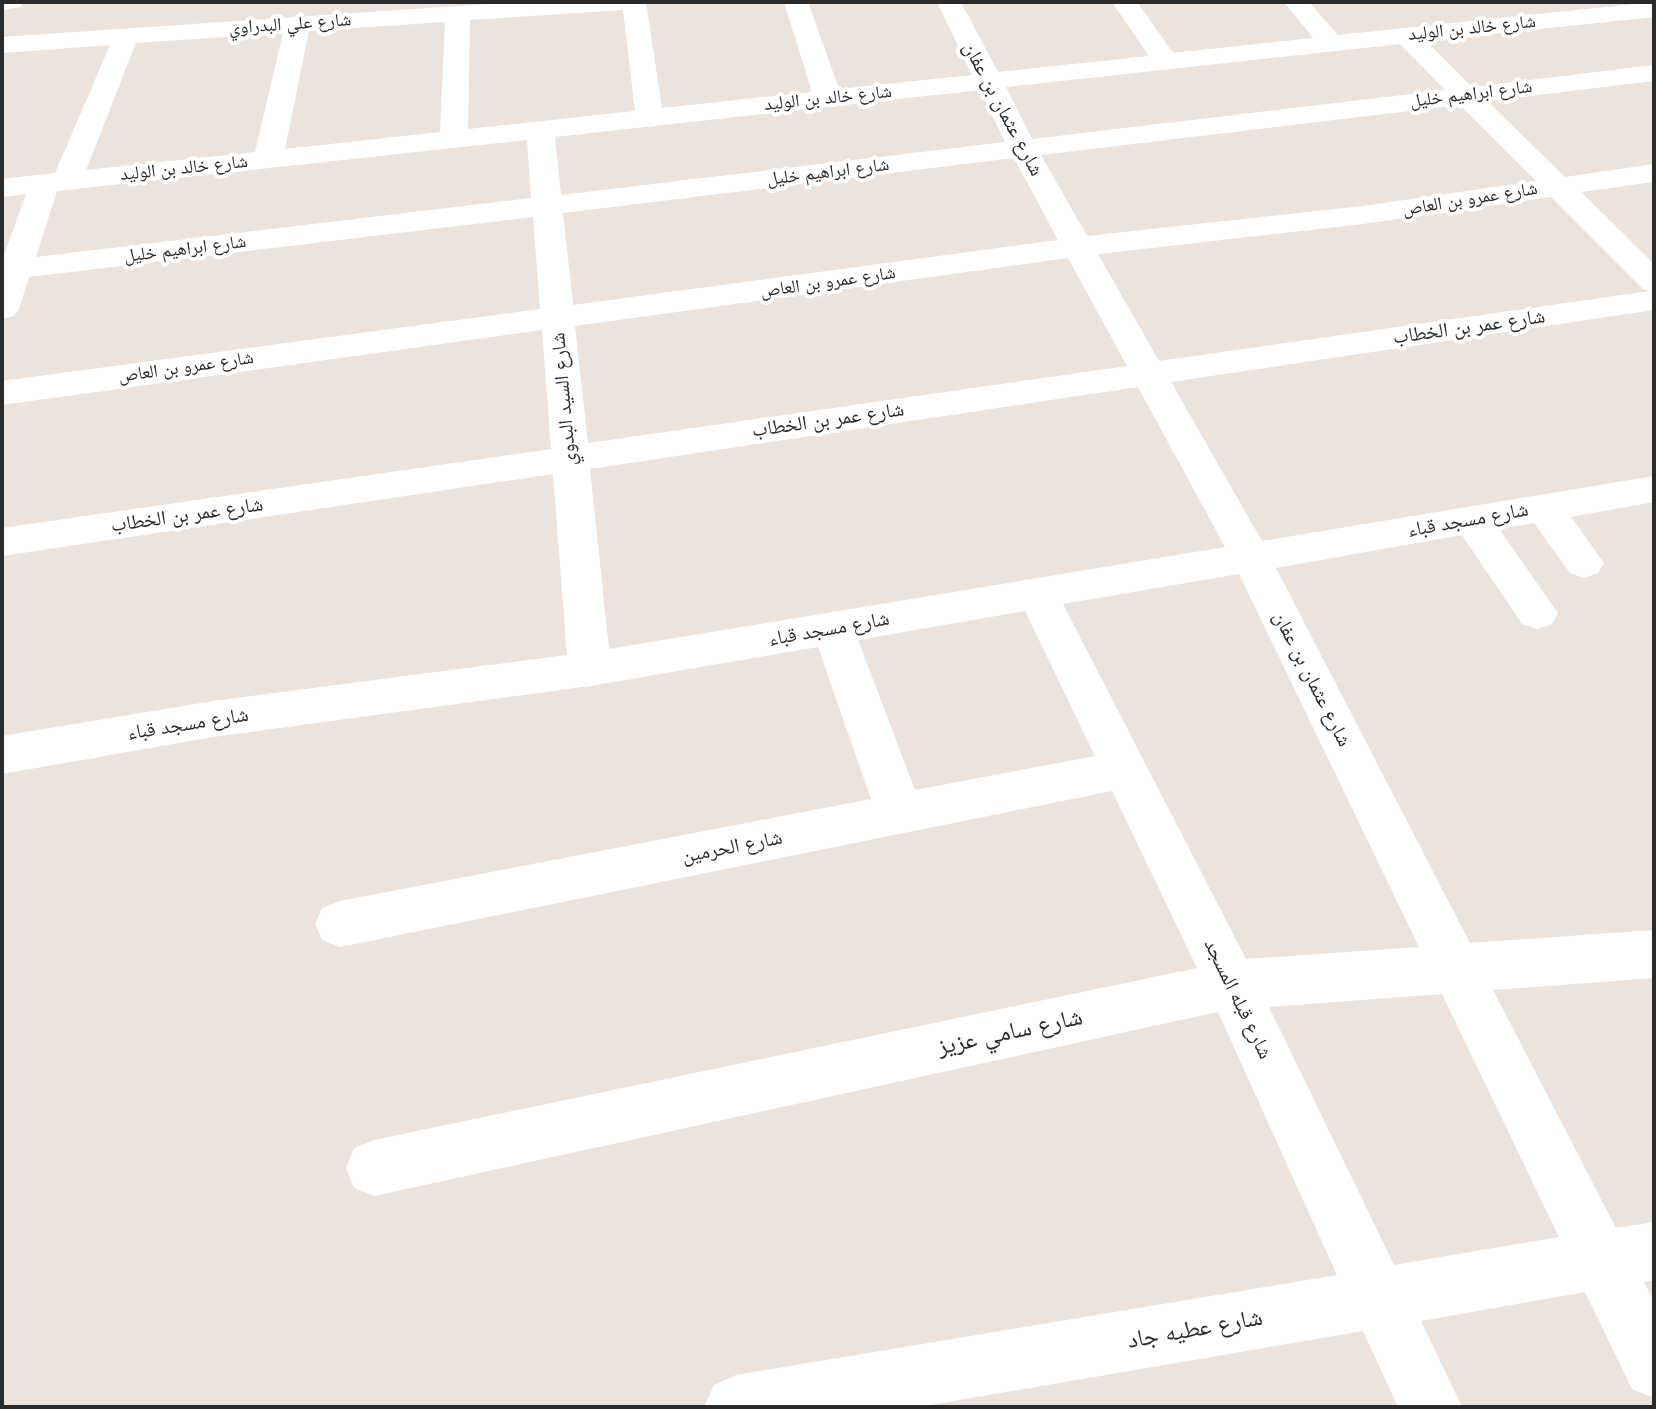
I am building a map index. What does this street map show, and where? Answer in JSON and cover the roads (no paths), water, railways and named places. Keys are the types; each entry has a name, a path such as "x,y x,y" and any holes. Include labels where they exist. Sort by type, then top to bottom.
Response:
{"street":[{"path":"2,3 12,2"},
{"name":"شارع علي البدراوي","path":"2,45 626,2"},
{"path":"634,2 650,118"},
{"path":"796,2 828,98"},
{"name":"شارع عثمان بن عفان","path":"949,2 986,81 1023,149 1251,557 1459,970 1627,1255 1654,1367"},
{"path":"1124,2 1166,62"},
{"path":"1296,2 1331,43"},
{"name":"شارع خالد بن الوليد","path":"2,188 1654,9"},
{"path":"454,137 458,12"},
{"path":"268,158 298,24"},
{"path":"1405,35 1654,282"},
{"path":"2,309 9,270 56,182 126,37"},
{"name":"شارع ابراهيم خليل","path":"9,270 1654,73"},
{"name":"شارع السيد البدوي","path":"540,128 590,669"},
{"name":"شارع عمرو بن العاص","path":"2,393 1077,247 1363,215 1654,173"},
{"name":"شارع عمر بن الخطاب","path":"2,542 1654,300"},
{"name":"شارع مسجد قباء","path":"2,755 213,719 590,669 1654,489"},
{"path":"1543,507 1584,563"},
{"path":"1472,520 1537,613"},
{"name":"شارع قبله المسجد","path":"1037,594 1232,985 1430,1407"},
{"path":"833,629 900,814"},
{"name":"شارع الحرمين","path":"340,924 1125,769"},
{"name":"شارع سامي عزيز","path":"374,1168 1232,985 1654,954"},
{"name":"شارع عطيه جاد","path":"736,1407 1627,1255"}]}
